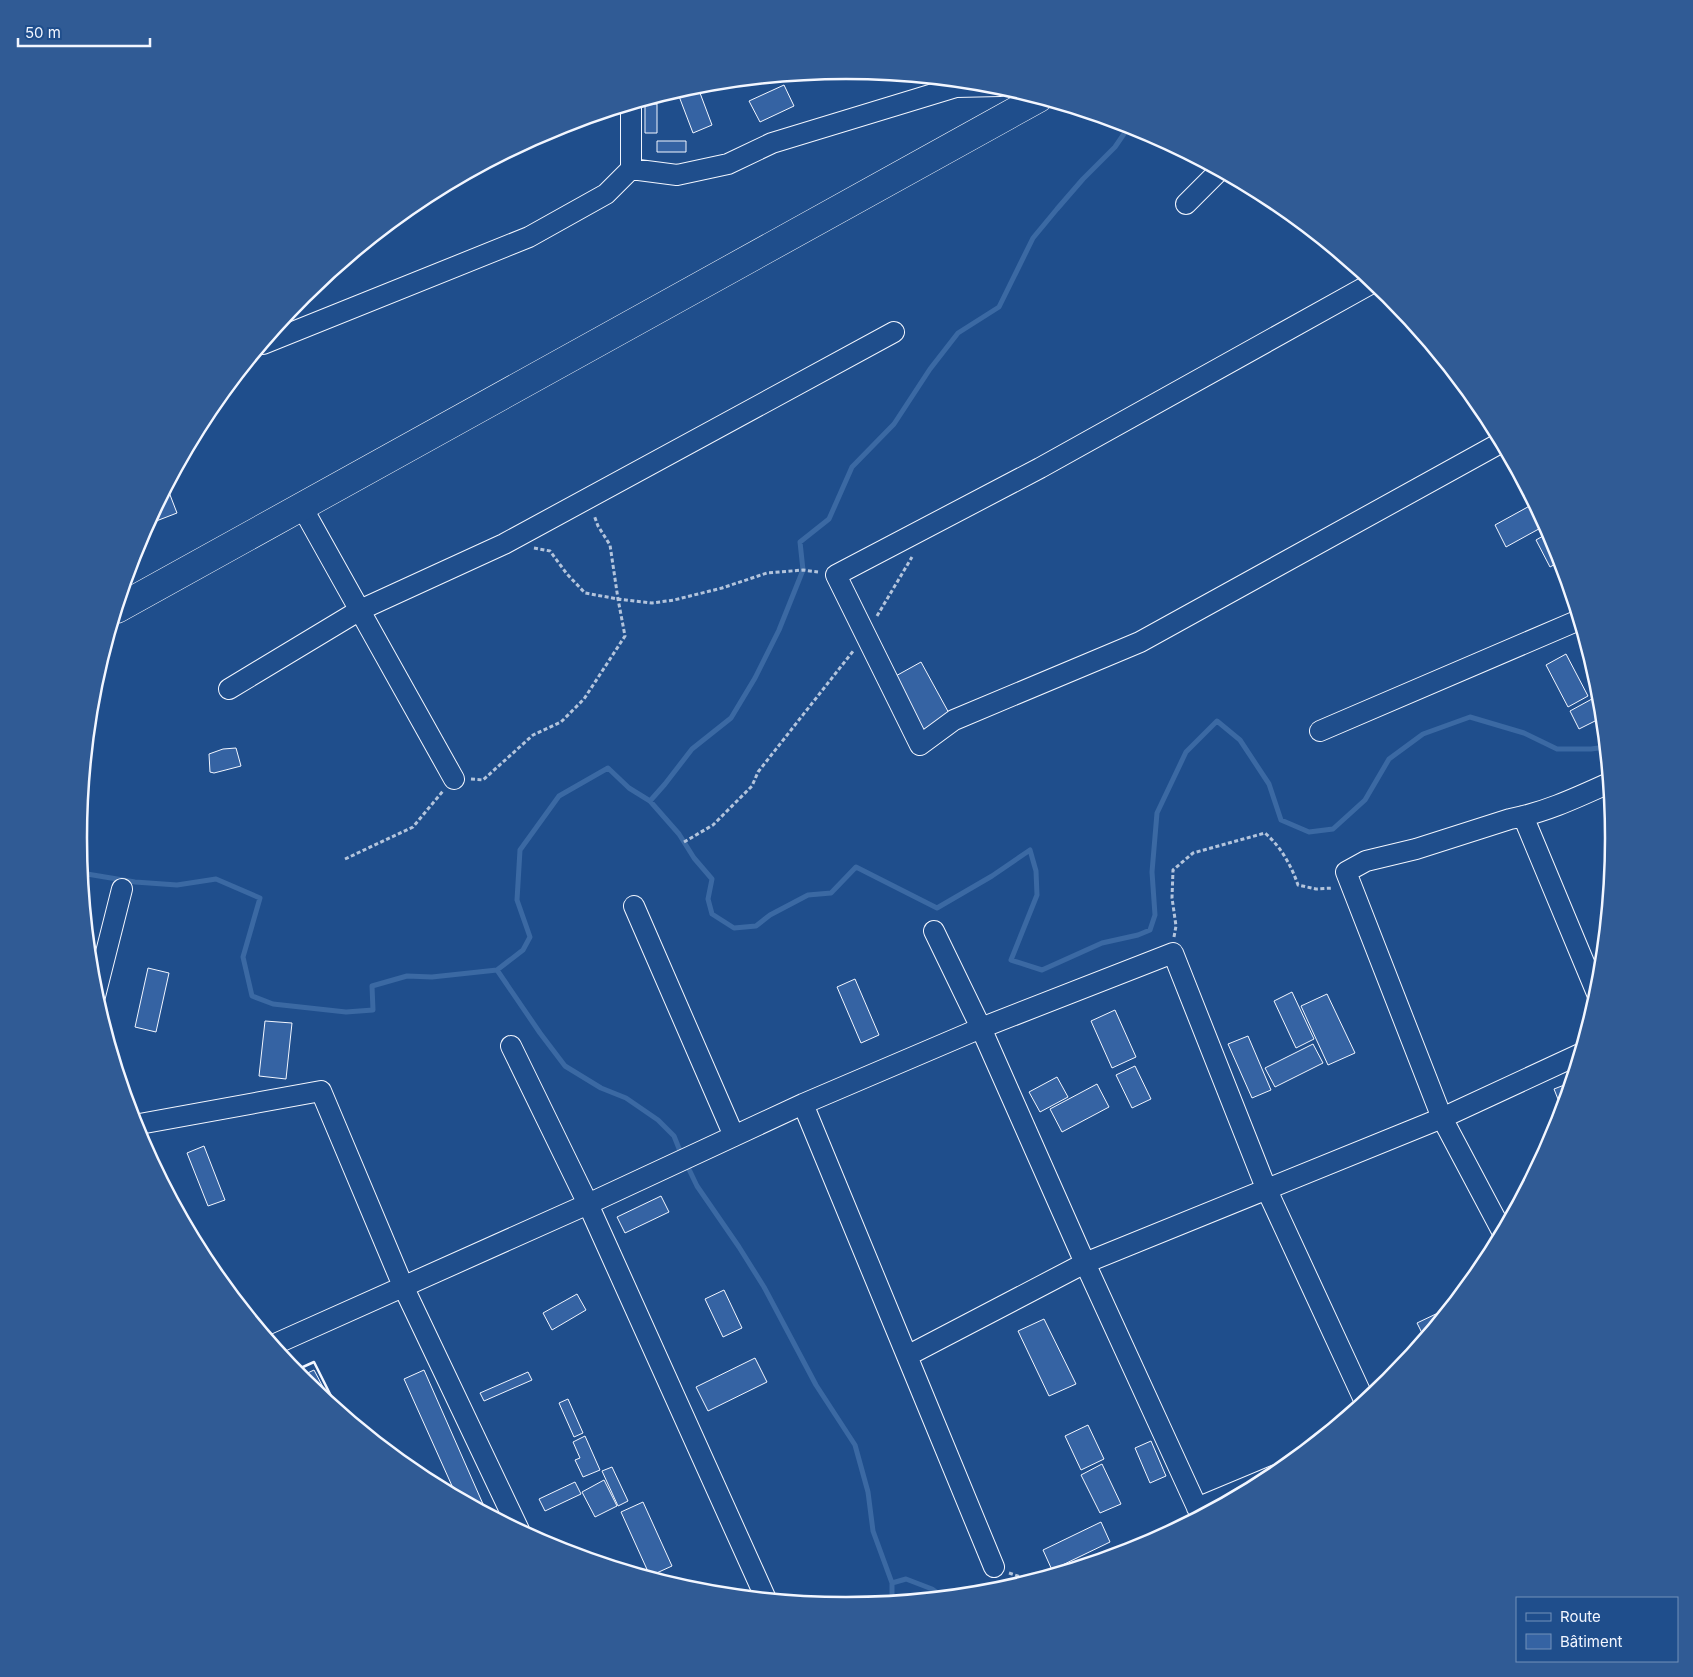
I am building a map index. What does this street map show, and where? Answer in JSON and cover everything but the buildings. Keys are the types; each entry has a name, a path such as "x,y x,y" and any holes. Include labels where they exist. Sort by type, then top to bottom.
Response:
{"highway":[{"path":"124,605 1031,102"}],"street":[{"path":"631,169 677,175 728,164 772,143 958,87"},
{"path":"274,340 529,237 606,194 631,169 631,111"},
{"path":"1186,204 1215,175"},
{"path":"1367,286 1040,468 836,575 920,745 954,720 1140,642 1496,445"},
{"path":"229,690 360,610 504,544 894,332"},
{"path":"302,507 454,779"},
{"path":"1320,731 1574,622"},
{"path":"1499,1226 1442,1118 1346,872 1366,861 1416,849 1523,816 1605,785"},
{"path":"1523,816 1593,983"},
{"path":"100,978 122,889"},
{"path":"634,906 734,1136"},
{"path":"934,930 981,1028 1085,1263 1199,1511"},
{"path":"278,1343 588,1204 804,1104 981,1028 1173,953 1266,1188 1362,1396"},
{"path":"512,1046 588,1204 764,1594"},
{"path":"907,1356 1085,1263 1442,1118 1574,1057"},
{"path":"143,1123 321,1091 403,1286 515,1522"},
{"path":"804,1104 994,1567"}],"path":[{"path":"345,858 414,827 454,779 483,780 532,735 561,722 584,699 625,636 610,545 598,526 587,499"},
{"path":"504,544 550,551 567,574 585,593 652,603 674,600 722,588 767,573 804,570 836,575"},
{"path":"684,842 713,825 752,786 758,772 866,635 914,554"},
{"path":"1173,953 1176,926 1172,898 1173,870 1194,853 1228,845 1265,833 1276,842 1292,867 1298,885 1316,889 1336,888 1346,872"},
{"path":"994,1567 1022,1577"}],"waterway":[{"path":"650,801 692,749 731,718 755,678 779,630 803,570 800,542 829,519 852,467 894,424 930,369 958,333 999,307 1033,238 1083,179 1115,147 1125,132"},
{"path":"88,874 135,882 177,885 216,879 260,898 243,957 252,996 273,1004 346,1012 373,1010 372,986 407,976 432,977 497,970 523,950 530,937 517,900 520,850 559,796 608,768 629,788 650,801 679,834 694,858 712,879 708,899 712,914 734,928 756,926 770,915 808,895 831,893 856,867 937,908 992,876 1030,850 1036,871 1037,895 1011,960 1042,970 1102,943 1138,935 1150,930 1155,915 1152,872 1157,813 1186,752 1217,721 1240,740 1269,784 1281,820 1309,832 1333,829 1365,800 1389,759 1423,734 1470,717 1524,733 1557,749 1601,748"},
{"path":"497,970 565,1066 601,1088 626,1098 658,1120 674,1136 682,1156"},
{"path":"686,1163 697,1186 764,1287 816,1385 855,1445 868,1492 873,1531 892,1583 892,1597"},
{"path":"892,1583 906,1579 937,1593"}],"wall":[{"path":"301,1368 314,1362 331,1396"}]}
